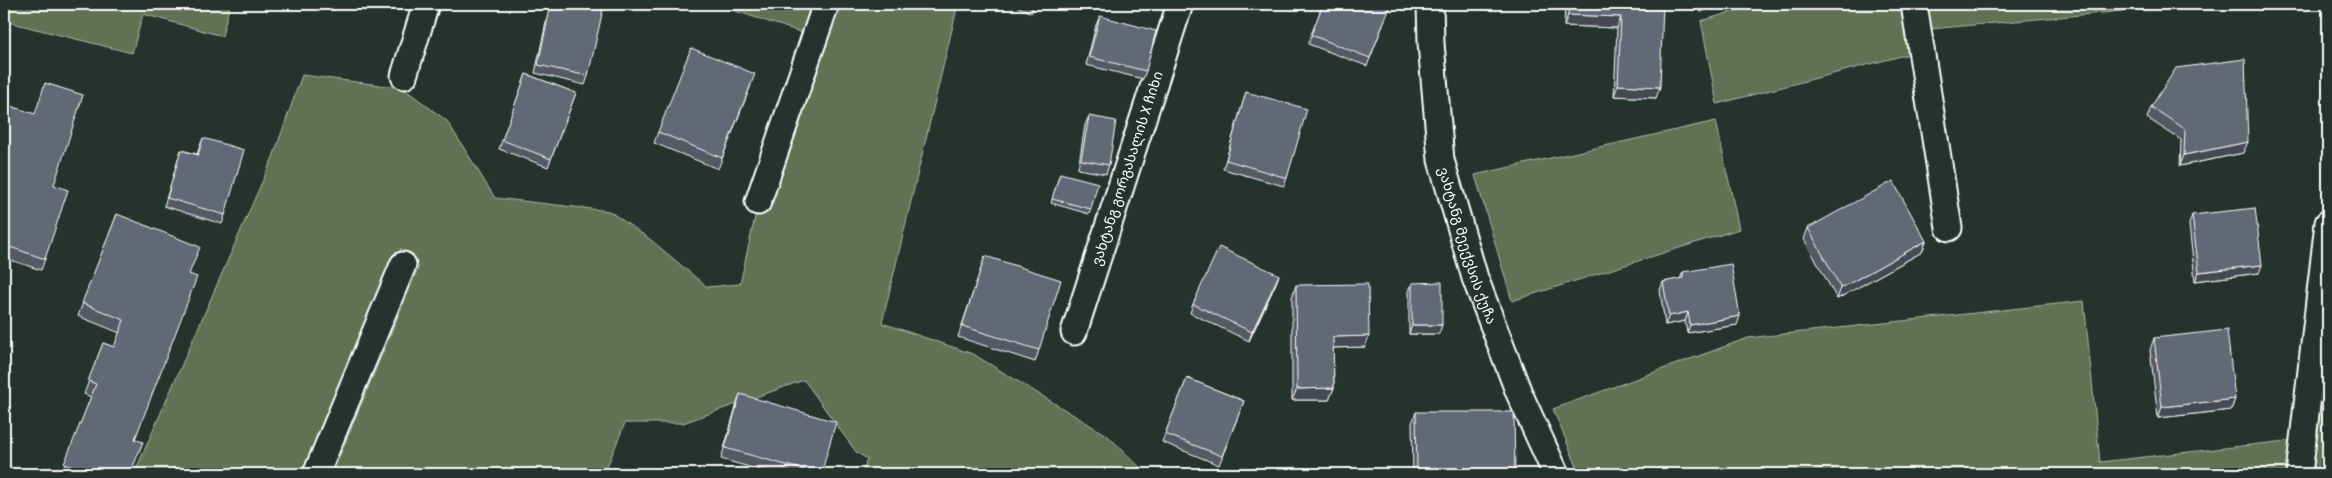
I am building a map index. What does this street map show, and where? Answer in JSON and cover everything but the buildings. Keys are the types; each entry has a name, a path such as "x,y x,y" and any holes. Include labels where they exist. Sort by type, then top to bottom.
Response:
{"street":[{"path":"404,76 426,4"},
{"path":"758,202 826,4"},
{"name":"ვახტანგ გორგასალის X ჩიხი","path":"1074,332 1180,4"},
{"name":"ვახტანგ მეექვსის ქუჩა","path":"1430,4 1431,42 1441,160 1475,278 1519,393 1556,474"},
{"path":"1914,4 1949,228"},
{"path":"2299,474 2328,223"},
{"path":"316,474 403,265"}],"green space":[{"path":"4,4 230,4 222,36 143,14 132,53 4,21"},
{"path":"714,4 814,4 803,33"},
{"path":"834,4 958,4 882,323 973,354 1108,436 1147,474 862,474 867,459 856,452 804,380 683,423 625,423 604,474 332,474 419,266 403,265 401,248 303,474 134,474 273,157 302,75 403,88 447,121 495,198 609,211 651,240 707,287 740,284 757,208"},
{"path":"1758,4 1901,4 1909,54 1717,104 1701,21"},
{"path":"1927,4 2198,4 1931,29"},
{"path":"1716,121 1739,229 1512,301 1475,175"},
{"path":"2328,275 2328,474 2307,474"},
{"path":"2084,301 2100,462 2295,440 2291,474 1580,474 1553,409 1748,338"}]}
